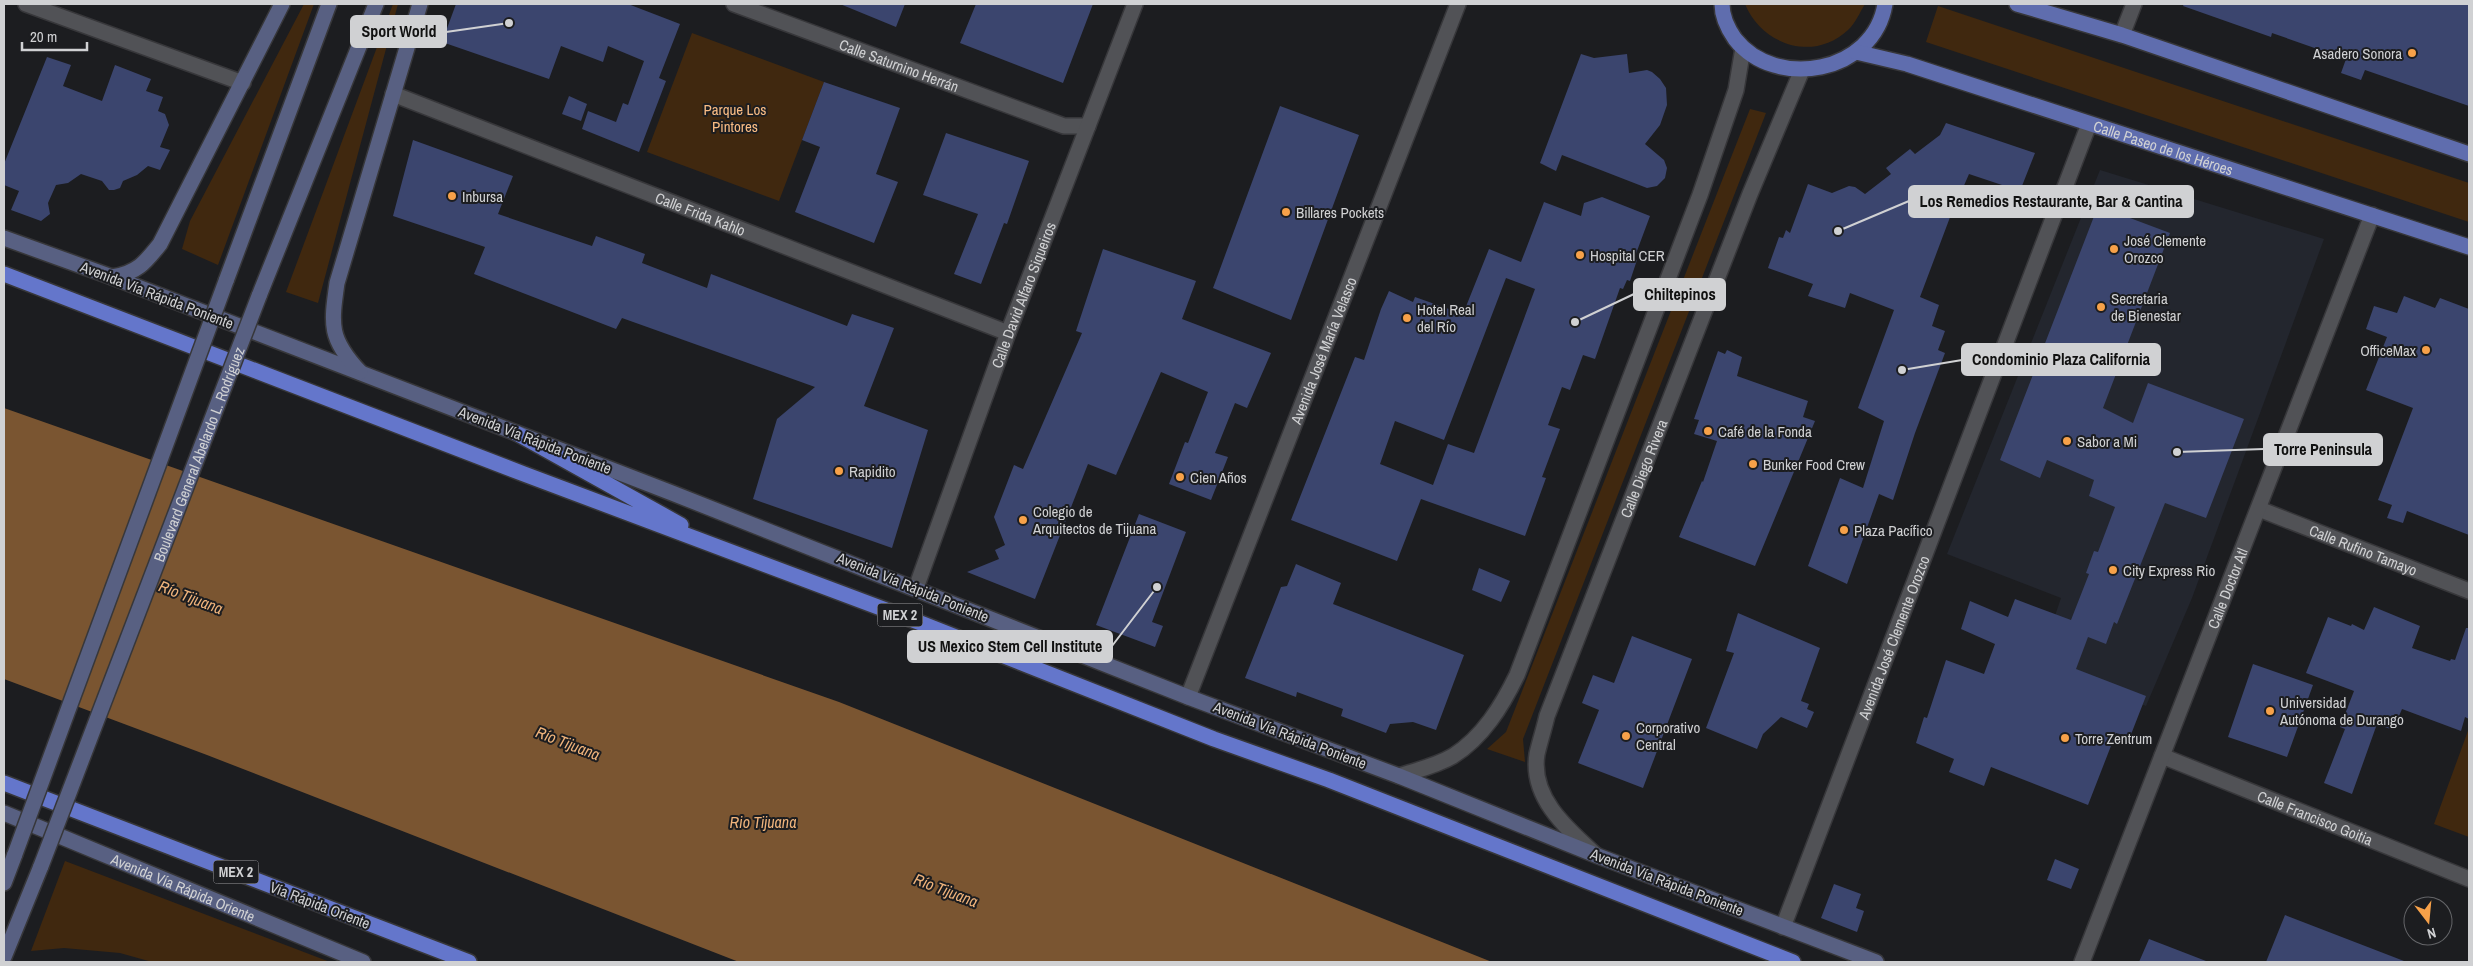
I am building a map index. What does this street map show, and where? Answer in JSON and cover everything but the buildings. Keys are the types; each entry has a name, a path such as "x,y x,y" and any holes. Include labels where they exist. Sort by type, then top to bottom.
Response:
{"highway":[{"name":"Avenida Vía Rápida Poniente","path":"4,274 918,622 1214,739 1329,780 1793,962"},
{"path":"516,433 726,550"},
{"name":"Vía Rápida Oriente","path":"4,782 469,962"}],"main road":[{"path":"112,277 128,275 145,263 160,244 282,4"},
{"path":"4,883 329,4"},
{"name":"Boulevard General Abelardo L. Rodríguez","path":"4,957 41,866 258,296 376,4"},
{"path":"363,375 347,358 338,342 332,322 337,283 420,4"},
{"path":"1719,5 1725,22 1743,48 1759,60 1780,67 1802,70 1820,68 1842,60 1856,52 1872,34 1883,13 1884,4"},
{"path":"2017,4 2122,35 2469,154"},
{"name":"Calle Paseo de los Héroes","path":"1856,52 1907,64 2469,248"},
{"name":"Avenida Vía Rápida Poniente","path":"4,238 112,277 516,433 916,588 1188,697 1399,776 1598,856 1876,962"},
{"name":"Avenida Vía Rápida Oriente","path":"4,813 363,962"}],"street":[{"path":"26,4 243,83"},
{"name":"Calle Saturnino Herrán","path":"734,4 1064,126 1088,126"},
{"name":"Calle David Alfaro Siqueiros","path":"916,588 1008,333 1136,4"},
{"name":"Avenida José María Velasco","path":"1188,697 1458,4"},
{"path":"2122,35 2134,4"},
{"path":"1399,776 1433,765 1453,755 1481,731 1510,690 1700,195 1736,90 1743,48"},
{"name":"Calle Diego Rivera","path":"1598,856 1560,820 1542,792 1538,776 1537,756 1547,716 1746,204 1802,70"},
{"name":"Calle Frida Kahlo","path":"393,94 1008,333"},
{"name":"Avenida José Clemente Orozco","path":"1783,927 2089,124"},
{"name":"Calle Saturnino Herrán","path":"1064,126 1082,143"},
{"name":"Calle Doctor Atl","path":"2082,962 2372,215"},
{"name":"Calle Rufino Tamayo","path":"2259,508 2469,591"},
{"name":"Calle Francisco Goitia","path":"2162,756 2469,879"}],"shaded area":[{"path":"2100,170 2324,239 2192,598 2146,706 2040,660 2061,598 1947,554"}],"green space":[{"path":"304,4 314,4 218,265 182,249 190,221"},
{"path":"393,4 398,4 318,303 286,292"},
{"path":"1745,4 1865,4 1851,27 1834,40 1804,47 1775,39 1763,30"},
{"path":"1938,6 2469,183 2469,222 1926,42"},
{"name":"Parque Los Pintores","path":"692,33 824,82 779,201 647,152"},
{"path":"1750,109 1766,113 1523,739 1525,762 1487,749 1506,732"},
{"path":"2469,728 2469,837 2434,824"},
{"path":"65,861 330,962 152,962 120,953 64,948 31,951"}],"water":[{"name":"Rio Tijuana","path":"4,408 839,702 1492,962 739,962 207,755 4,679"}],"place":[{"name":"Sport World","path":"509,23"},
{"name":"Asadero Sonora","path":"2412,53"},
{"name":"Inbursa","path":"452,196"},
{"name":"Billares Pockets","path":"1286,212"},
{"name":"Los Remedios Restaurante, Bar & Cantina","path":"1838,231"},
{"name":"José Clemente Orozco","path":"2114,249"},
{"name":"Hospital CER","path":"1580,255"},
{"name":"Secretaria de Bienestar","path":"2101,307"},
{"name":"Hotel Real del Río","path":"1407,318"},
{"name":"Chiltepinos","path":"1575,322"},
{"name":"OfficeMax","path":"2426,350"},
{"name":"Condominio Plaza California","path":"1902,370"},
{"name":"Café de la Fonda","path":"1708,431"},
{"name":"Sabor a Mi","path":"2067,441"},
{"name":"Torre Peninsula","path":"2177,452"},
{"name":"Bunker Food Crew","path":"1753,464"},
{"name":"Rapidito","path":"839,471"},
{"name":"Cien Años","path":"1180,477"},
{"name":"Colegio de Arquitectos de Tijuana","path":"1023,520"},
{"name":"Plaza Pacífico","path":"1844,530"},
{"name":"City Express Rio","path":"2113,570"},
{"name":"US Mexico Stem Cell Institute","path":"1157,587"},
{"name":"Universidad Autónoma de Durango","path":"2270,711"},
{"name":"Corporativo Central","path":"1626,736"},
{"name":"Torre Zentrum","path":"2065,738"}],"water label":[{"name":"Río Tijuana","path":"191,597"},
{"name":"Río Tijuana","path":"568,743"},
{"name":"Río Tijuana","path":"946,890"}]}
